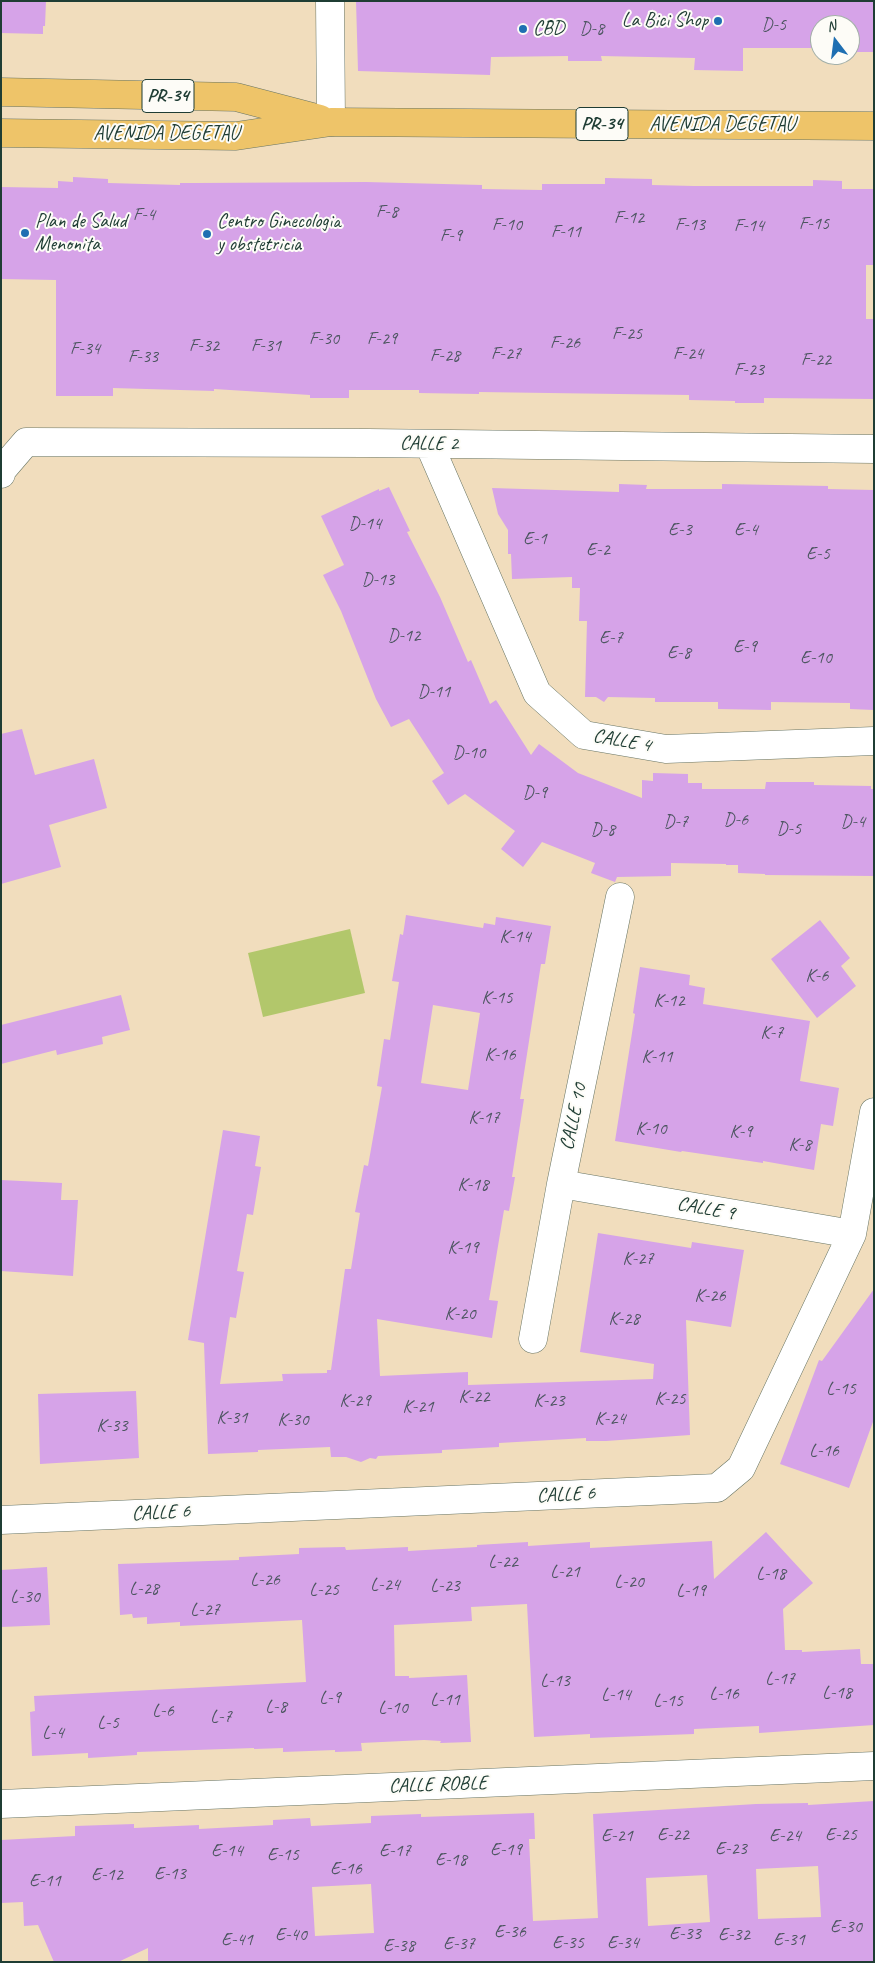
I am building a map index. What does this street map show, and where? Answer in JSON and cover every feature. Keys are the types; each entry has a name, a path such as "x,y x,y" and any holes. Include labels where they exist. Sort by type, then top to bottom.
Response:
{"main road":[{"name":"AVENIDA DEGETAU","path":"1,92 236,97 331,122"},
{"name":"AVENIDA DEGETAU","path":"1,133 236,136 331,122 874,126"}],"street":[{"path":"330,1 331,122"},
{"name":"CALLE 2","path":"1,474 2,470 26,442 429,444 874,450"},
{"name":"CALLE 4","path":"429,444 537,693 584,735 666,749 874,741"},
{"name":"CALLE 10","path":"533,1339 561,1184 620,896"},
{"name":"CALLE 6","path":"1,1520 717,1488 741,1468 852,1234 874,1112"},
{"name":"CALLE 9","path":"561,1184 852,1234"},
{"name":"CALLE ROBLE","path":"1,1804 874,1766"}],"green space":[{"path":"350,929 365,993 263,1017 248,953"}],"building":[{"path":"1,1 46,1 43,34 1,33"},
{"path":"356,1 874,1 874,52 860,52 860,15 810,15 810,48 743,48 743,71 694,70 695,58 601,56 602,61 568,61 568,56 491,57 490,75 358,71"},
{"path":"73,177 108,179 108,183 180,185 180,183 366,182 482,185 482,189 542,190 542,184 605,184 605,178 652,179 652,185 694,186 813,186 813,180 842,181 842,189 874,189 874,265 866,265 866,319 874,319 874,399 764,398 764,403 735,403 735,401 689,400 689,395 419,393 419,390 349,390 349,398 310,398 310,395 214,389 214,391 113,388 113,396 56,396 56,280 1,279 1,187 58,188 58,181 73,182"},
{"path":"619,484 647,485 646,489 722,489 722,484 828,486 828,489 874,490 874,710 850,709 850,703 771,702 771,710 718,709 718,702 655,702 655,698 608,697 604,702 596,697 585,697 587,621 579,621 580,588 572,588 572,577 512,579 511,554 508,554 508,530 498,514 492,488 619,492"},
{"path":"389,487 410,531 407,532 440,597 468,662 471,660 490,704 496,700 531,755 539,744 578,773 642,798 642,780 653,781 653,773 688,774 688,783 702,783 702,789 765,789 766,782 814,782 814,785 871,786 871,789 874,789 874,876 765,875 738,873 738,865 671,863 671,876 617,877 615,882 591,873 595,863 542,842 523,867 501,849 515,831 465,794 448,805 432,781 444,773 409,719 391,727 376,699 341,611 323,575 344,565 321,516 379,489 379,491"},
{"path":"22,729 35,775 94,759 107,808 49,825 61,867 1,884 1,734"},
{"path":"406,915 483,928 484,923 495,925 496,917 551,926 545,964 541,964 520,1099 524,1099 512,1177 515,1177 509,1211 504,1210 489,1300 498,1301 492,1338 377,1319 380,1376 468,1372 468,1385 653,1379 654,1364 580,1352 598,1233 691,1248 692,1242 744,1250 731,1327 686,1320 690,1435 606,1441 586,1441 586,1438 499,1443 499,1447 442,1450 442,1453 378,1456 376,1459 370,1458 361,1462 346,1457 331,1457 330,1447 208,1454 204,1343 188,1340 223,1130 260,1136 255,1166 261,1167 253,1215 247,1214 237,1271 244,1272 236,1318 230,1317 220,1384 283,1381 282,1374 327,1373 327,1370 331,1370 345,1269 351,1269 360,1213 355,1212 364,1165 368,1166 382,1087 377,1086 384,1039 390,1040 399,982 392,981 400,934 403,935","holes":["433,1005 480,1013 468,1090 421,1083"]},
{"path":"820,920 850,958 841,966 856,986 817,1018 771,959"},
{"path":"640,967 690,975 689,985 705,988 703,1004 810,1021 800,1081 839,1088 833,1126 821,1124 814,1170 763,1161 763,1163 681,1152 615,1141 635,1014 633,1013"},
{"path":"121,995 130,1030 102,1037 103,1044 57,1055 56,1050 1,1064 1,1025"},
{"path":"1,1180 62,1183 61,1200 78,1200 73,1276 1,1271"},
{"path":"874,1289 874,1419 849,1488 780,1464 819,1360 822,1361"},
{"path":"136,1391 139,1458 40,1464 38,1394"},
{"path":"766,1532 813,1583 783,1609 785,1650 802,1650 802,1652 860,1649 861,1664 874,1664 874,1725 759,1733 759,1726 694,1729 694,1734 590,1738 590,1734 534,1737 527,1604 471,1607 472,1621 394,1625 395,1676 409,1676 409,1678 467,1675 471,1742 440,1743 441,1741 424,1740 361,1743 362,1751 335,1752 335,1750 283,1752 283,1748 254,1748 137,1752 137,1755 88,1758 88,1753 32,1756 30,1712 35,1711 34,1696 306,1682 302,1620 180,1626 180,1622 147,1624 147,1617 133,1618 132,1614 120,1615 118,1564 239,1560 239,1557 299,1554 299,1548 345,1547 346,1550 408,1547 408,1551 528,1542 528,1546 590,1542 590,1548 712,1541 714,1579"},
{"path":"47,1567 50,1625 1,1627 1,1570"},
{"path":"874,1801 874,1962 148,1962 148,1948 118,1962 54,1962 38,1925 24,1926 23,1902 1,1903 1,1840 75,1836 75,1826 134,1824 134,1828 199,1825 199,1829 273,1825 273,1820 310,1818 311,1826 371,1823 371,1816 421,1814 421,1817 534,1813 535,1839 529,1839 533,1921 598,1918 593,1814 756,1804 808,1803 808,1805","holes":["818,1866 821,1917 758,1919 756,1869","707,1875 710,1922 648,1926 646,1878","371,1884 374,1933 315,1936 312,1887"]}],"place":[{"name":"La Bici Shop","path":"718,21"},
{"name":"CBD","path":"523,29"},
{"name":"Plan de Salud Menonita","path":"25,233"},
{"name":"Centro Ginecologia y obstetricia","path":"207,234"}]}
